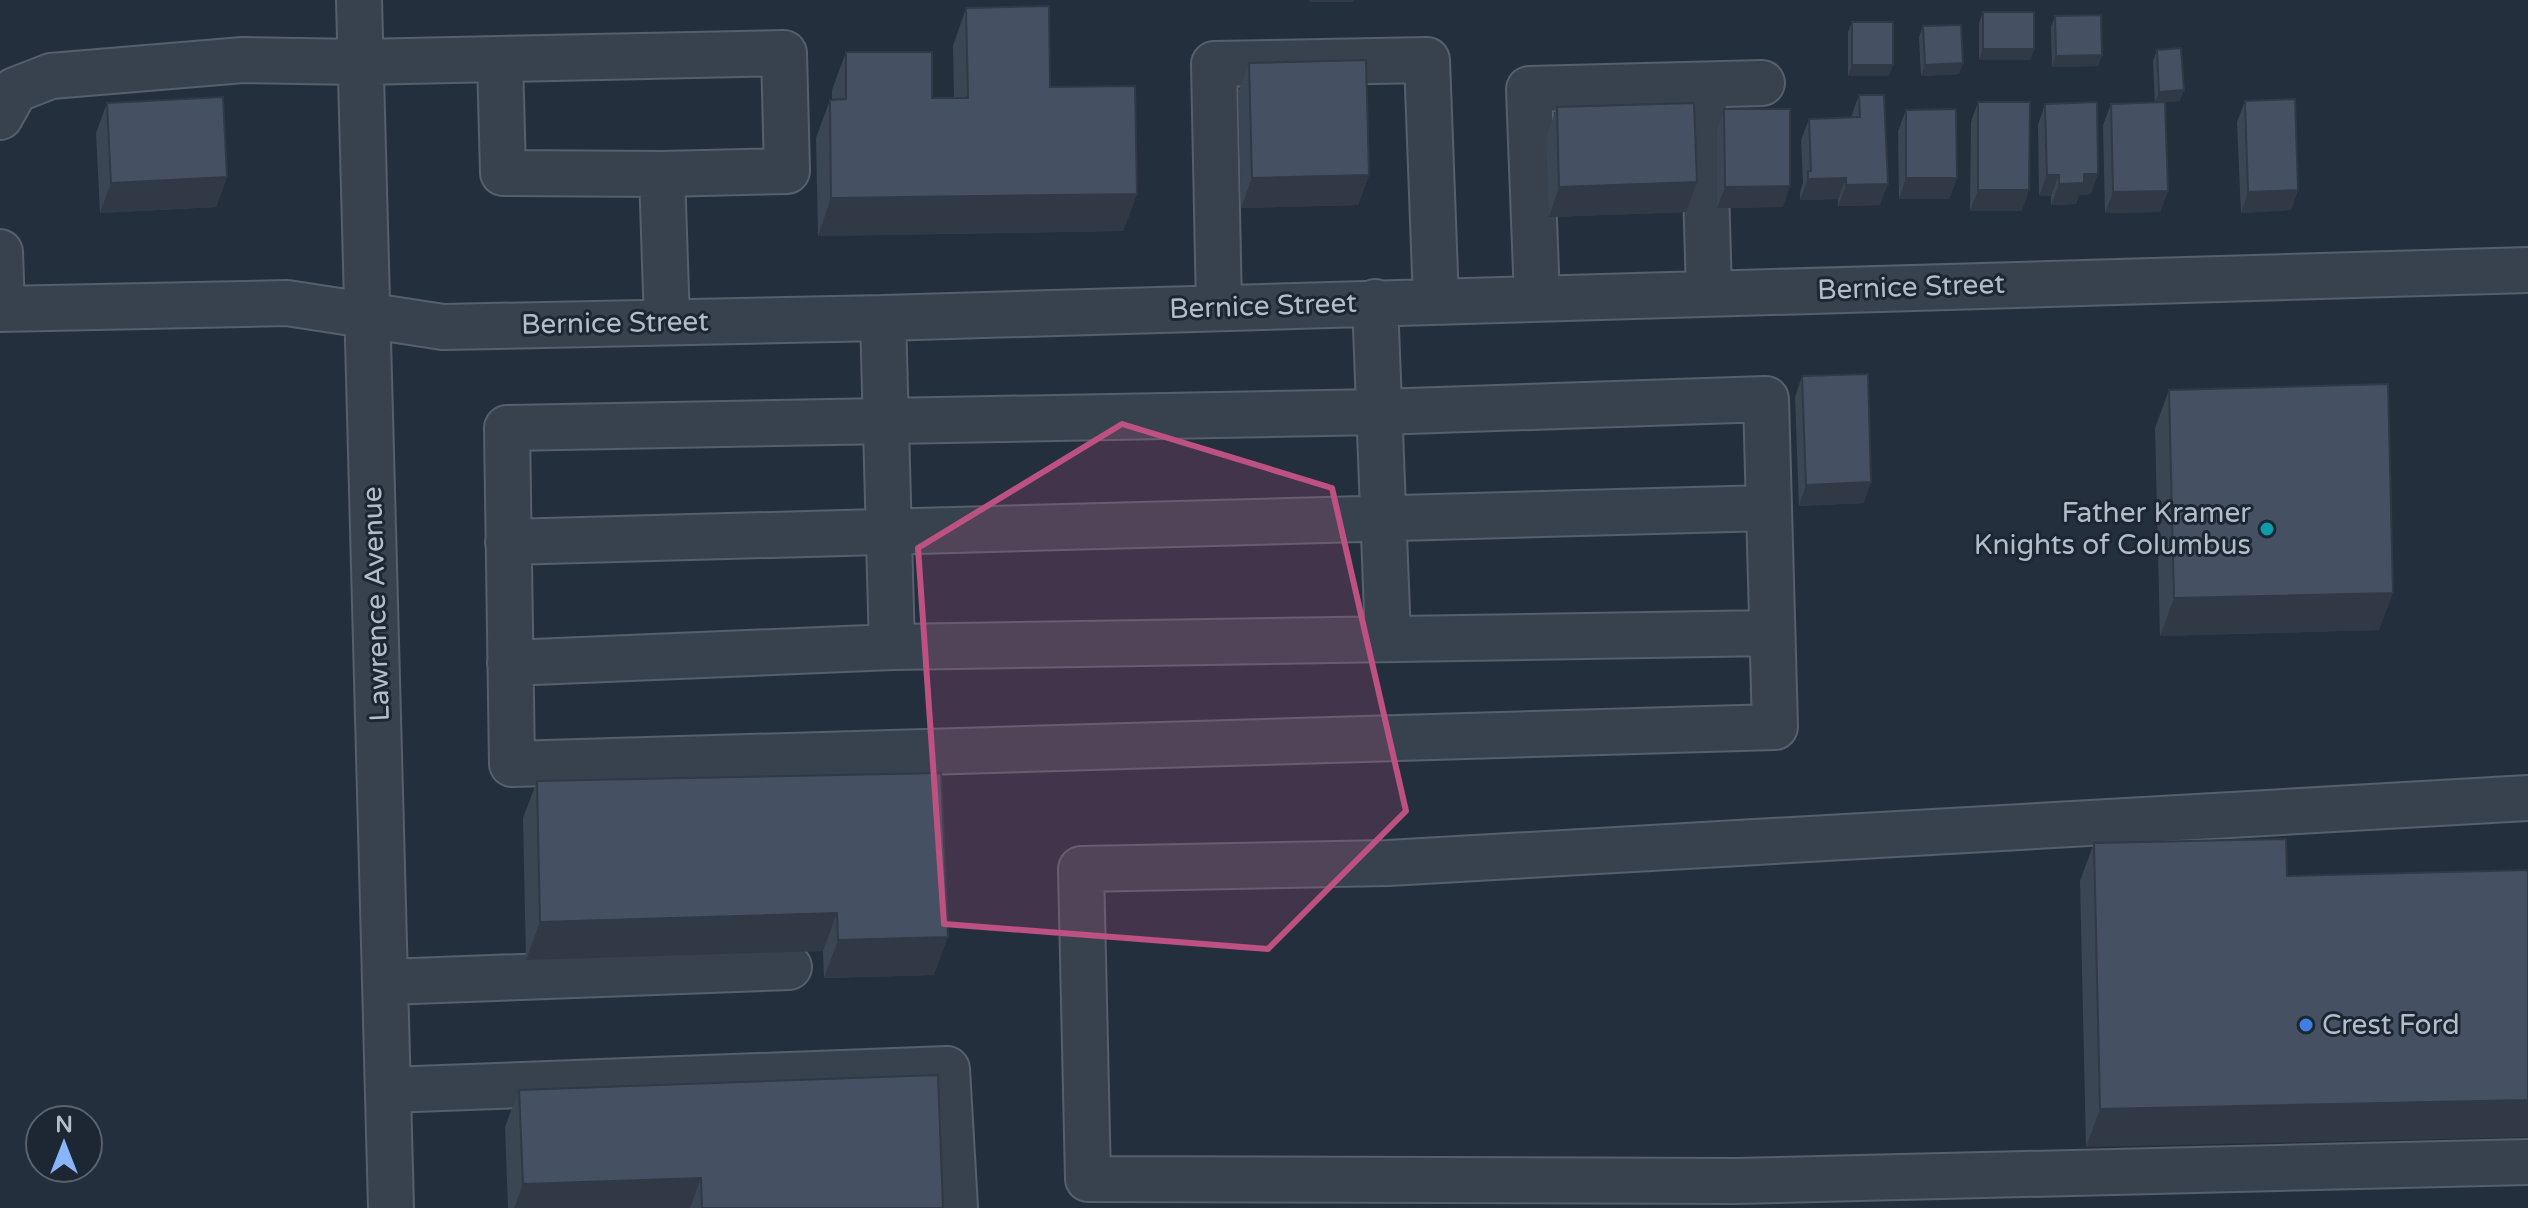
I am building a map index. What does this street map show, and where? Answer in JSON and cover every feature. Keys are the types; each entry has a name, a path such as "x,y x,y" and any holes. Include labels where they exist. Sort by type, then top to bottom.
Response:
{"street":[{"name":"Lawrence Avenue","path":"359,0 391,1208"},
{"path":"0,117 15,90 51,76 243,60 361,62 500,59 784,53 787,171 503,173 500,59"},
{"path":"1219,308 1214,64 1427,60 1436,301"},
{"path":"1537,298 1529,89 1762,83"},
{"path":"1703,85 1709,293"},
{"path":"662,174 667,322"},
{"path":"0,252 1,309"},
{"name":"Bernice Street","path":"1,309 287,303 443,327 883,318 2528,270"},
{"path":"1375,302 1388,638"},
{"path":"883,318 892,647"},
{"path":"1766,399 1775,727 512,764 507,428 1379,412 1766,399"},
{"path":"508,542 1769,508"},
{"path":"510,663 892,647 1772,633"},
{"path":"2528,798 1388,863 1081,869 1088,1179 1735,1181 2528,1162"},
{"path":"386,982 789,967"},
{"path":"388,1090 947,1069 955,1208"}],"highlighted area":[{"path":"1122,424 1332,488 1406,811 1268,949 944,924 918,548"}],"building":[{"path":"1049,6 1050,87 1135,86 1137,194 831,198 830,100 846,99 846,52 932,52 932,98 968,98 966,8"},
{"path":"1983,12 2034,12 2034,49 1983,49"},
{"path":"2101,15 2102,55 2056,56 2055,16"},
{"path":"1852,22 1893,22 1893,65 1852,65"},
{"path":"1961,25 1963,63 1925,65 1923,26"},
{"path":"2181,48 2184,90 2159,92 2157,50"},
{"path":"1366,60 1369,175 1252,178 1249,63"},
{"path":"1859,95 1884,95 1888,184 1846,185 1846,178 1808,179 1808,171 1811,171 1809,119 1860,117"},
{"path":"223,97 227,177 111,183 107,103"},
{"path":"2295,99 2298,190 2248,192 2245,101"},
{"path":"1978,102 2030,102 2029,190 1978,190"},
{"path":"2097,102 2098,174 2084,174 2084,183 2059,184 2059,175 2047,175 2045,104"},
{"path":"2165,102 2168,191 2113,192 2111,104"},
{"path":"1694,103 1697,182 1559,187 1557,107"},
{"path":"1724,109 1790,109 1790,186 1725,187"},
{"path":"1956,109 1957,178 1906,178 1906,110"},
{"path":"1868,374 1871,482 1806,485 1802,376"},
{"name":"Father Kramer Knights of Columbus","path":"2388,384 2393,593 2174,598 2169,390"},
{"path":"941,773 948,937 838,940 837,913 540,922 537,781"},
{"name":"Crest Ford","path":"2286,839 2287,876 2528,870 2528,1100 2100,1109 2094,843"},
{"path":"938,1075 943,1208 702,1208 701,1178 523,1184 519,1090"}],"place":[{"name":"Father Kramer Knights of Columbus","path":"2267,529"},
{"name":"Crest Ford","path":"2306,1025"}]}
